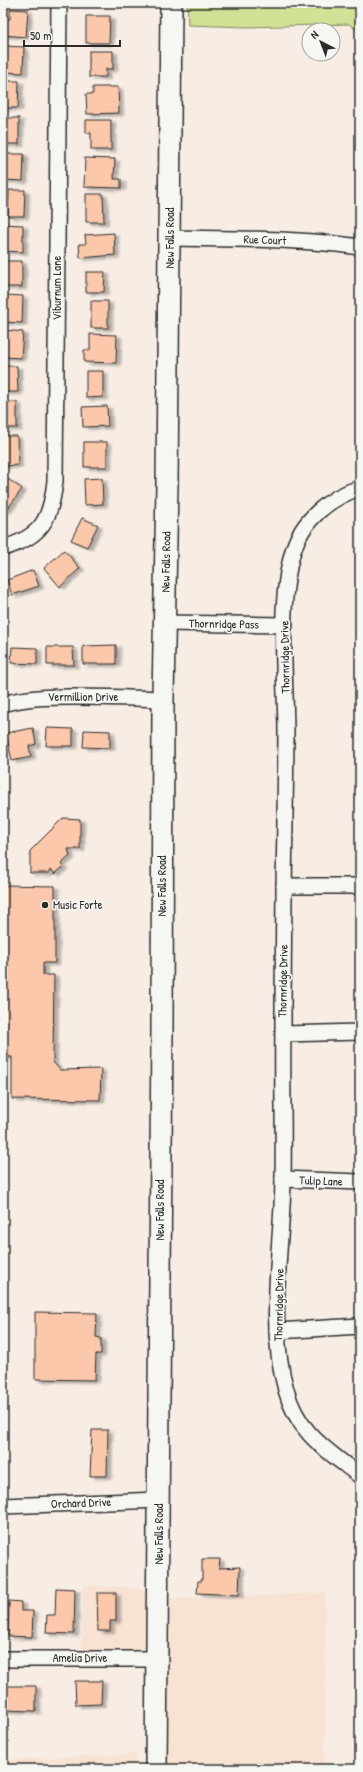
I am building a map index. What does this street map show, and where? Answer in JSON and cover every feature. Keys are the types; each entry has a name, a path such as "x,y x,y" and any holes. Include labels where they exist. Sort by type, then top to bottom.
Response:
{"main road":[{"name":"New Falls Road","path":"156,1769 159,1500 163,699 167,492 172,3"}],"street":[{"name":"Viburnum Lane","path":"3,548 26,538 45,522 54,496 59,3"},
{"name":"Rue Court","path":"170,238 268,240 360,247"},
{"name":"Thornridge Drive","path":"360,488 347,492 332,501 319,511 300,534 294,550 287,579 285,625 286,714 283,1179 277,1295 278,1349 285,1388 291,1405 298,1420 326,1451 360,1476"},
{"name":"Thornridge Pass","path":"164,623 285,625"},
{"name":"Vermillion Drive","path":"3,704 19,699 64,697 163,699"},
{"path":"284,886 360,886"},
{"path":"283,1034 360,1032"},
{"name":"Tulip Lane","path":"283,1179 360,1182"},
{"path":"277,1331 360,1326"},
{"name":"Orchard Drive","path":"3,1506 159,1500"},
{"name":"Amelia Drive","path":"3,1659 157,1658"}],"shaded area":[{"path":"83,1585 138,1588 164,1599 325,1593 325,1769 163,1769 163,1653 82,1651"},
{"path":"136,1754 136,1769 3,1769 3,1760"}],"green space":[{"path":"187,3 360,3 360,33 349,24 341,24 341,22 301,22 301,25 248,27 188,25"}],"building":[{"path":"10,9 28,10 26,37 3,35 3,19 10,19"},
{"path":"86,16 110,16 109,43 86,43"},
{"path":"6,46 24,47 23,73 5,72"},
{"path":"89,51 113,51 113,69 106,69 106,77 89,77"},
{"path":"3,81 19,81 18,108 3,108"},
{"path":"93,87 118,87 119,113 87,114 86,94 93,94"},
{"path":"3,118 19,118 19,144 3,144"},
{"path":"86,120 111,120 111,150 91,150 91,133 86,133"},
{"path":"5,154 24,154 23,181 4,180"},
{"path":"85,158 115,159 114,179 121,179 121,188 84,187"},
{"path":"9,190 25,190 24,216 8,216"},
{"path":"86,194 103,194 104,222 86,222"},
{"path":"3,224 23,225 23,252 3,251"},
{"path":"114,233 115,255 80,258 79,244 86,244 85,235"},
{"path":"5,261 22,261 22,287 4,287 3,270 5,270"},
{"path":"86,272 105,272 104,292 86,292"},
{"path":"6,295 23,296 22,323 3,322 3,305 6,306"},
{"path":"91,301 108,301 108,328 91,328"},
{"path":"5,330 23,332 21,358 4,357 3,340"},
{"path":"90,334 117,335 116,363 84,362 84,350 90,350"},
{"path":"3,366 17,366 18,392 3,392"},
{"path":"86,371 103,371 103,397 86,398"},
{"path":"3,402 17,402 17,428 3,428"},
{"path":"107,406 108,426 83,427 82,407"},
{"path":"3,436 17,436 18,465 3,466"},
{"path":"84,442 107,442 107,467 84,467"},
{"path":"102,478 103,504 85,505 84,479"},
{"path":"8,479 22,489 6,511 3,509 3,486"},
{"path":"82,518 98,525 87,547 71,540"},
{"path":"64,550 80,568 60,587 44,568"},
{"path":"33,570 39,586 12,595 7,580"},
{"path":"116,645 116,664 83,664 83,646"},
{"path":"12,647 37,648 37,664 11,663"},
{"path":"47,647 73,647 74,665 47,665"},
{"path":"33,728 36,744 29,746 31,757 12,761 6,733"},
{"path":"47,728 73,729 73,746 46,746"},
{"path":"84,730 110,731 110,748 83,747"},
{"path":"63,818 80,819 80,849 68,849 70,856 61,864 63,867 55,874 52,870 49,871 49,873 30,873 30,851"},
{"path":"3,885 55,886 55,963 43,963 43,975 54,975 53,1062 60,1070 101,1069 100,1100 12,1099 12,1057 3,1057"},
{"path":"35,1312 97,1313 96,1337 101,1338 101,1354 96,1354 95,1380 35,1379"},
{"path":"92,1430 108,1430 107,1476 90,1476"},
{"path":"202,1559 220,1559 219,1568 240,1567 239,1595 197,1593 198,1581 202,1581"},
{"path":"56,1588 75,1589 74,1634 46,1633 47,1615 55,1615"},
{"path":"97,1593 116,1593 116,1621 110,1621 110,1631 98,1631"},
{"path":"9,1601 21,1602 21,1611 33,1611 32,1637 8,1636"},
{"path":"75,1681 102,1681 101,1704 76,1705"},
{"path":"3,1686 36,1686 36,1711 3,1710"}],"place":[{"name":"Music Forte","path":"45,905"}]}
